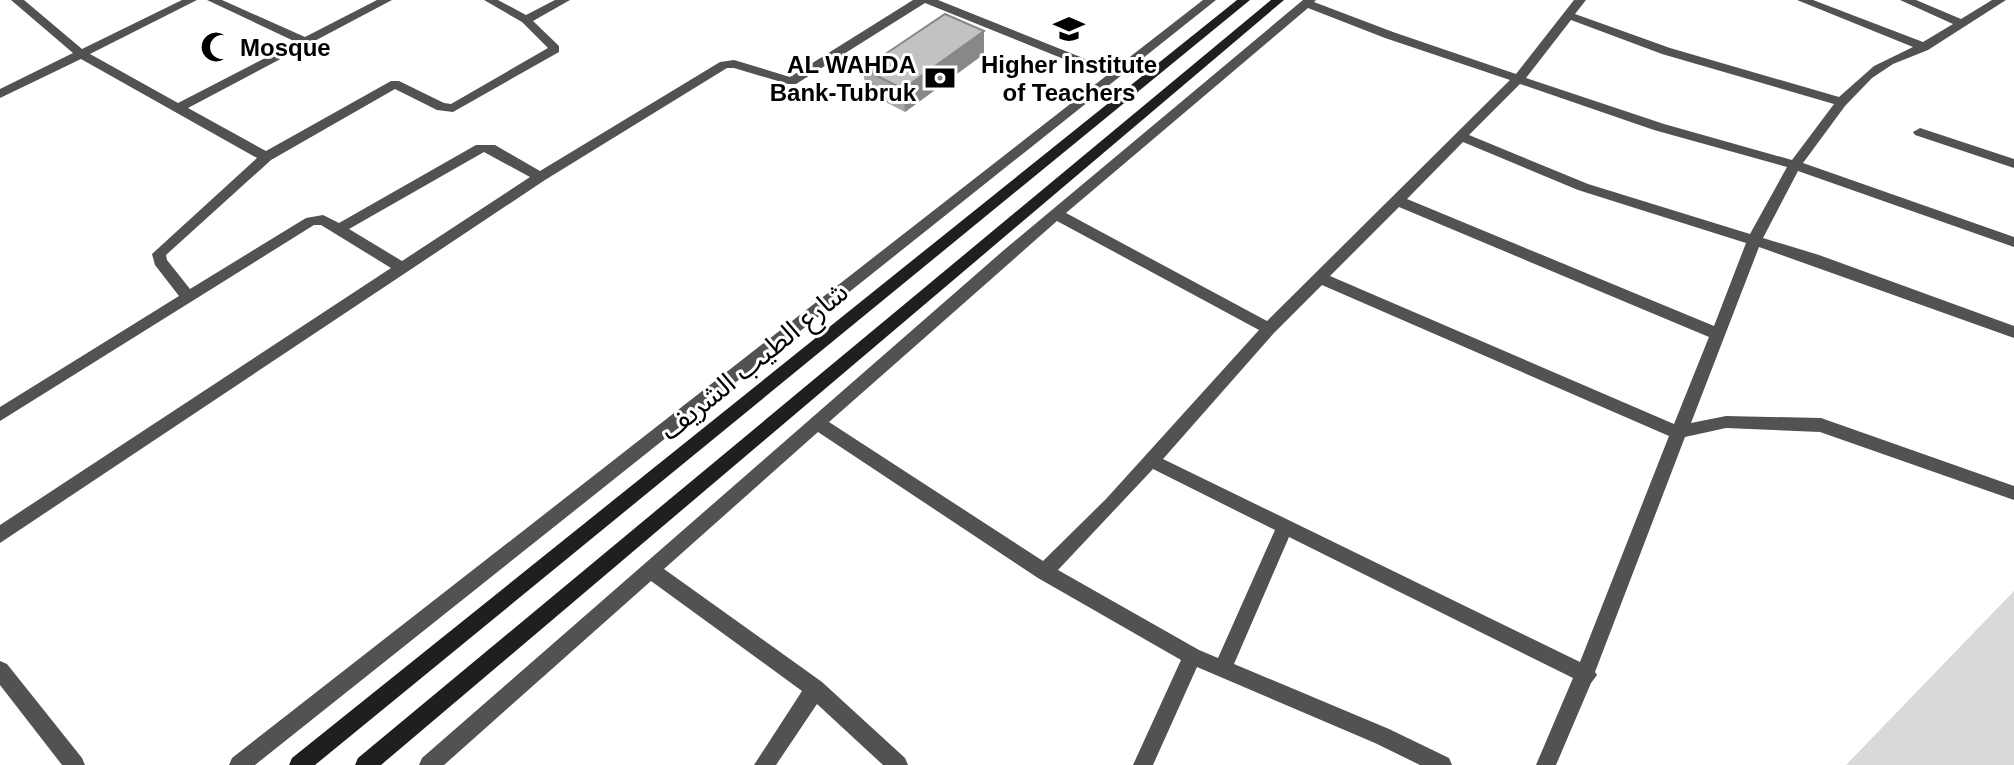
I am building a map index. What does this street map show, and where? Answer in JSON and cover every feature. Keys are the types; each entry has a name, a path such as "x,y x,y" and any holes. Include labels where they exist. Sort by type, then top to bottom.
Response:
{"main road":[{"name":"شارع الطيب الشريف","path":"299,765 1244,0"},
{"name":"شارع الطيب الشريف","path":"365,765 1278,0"}],"street":[{"path":"17,0 81,54 266,157"},
{"path":"0,94 191,0"},
{"path":"213,0 306,42"},
{"path":"180,107 386,0"},
{"path":"187,296 160,261 159,254 266,157 395,84 441,107 453,108 555,49 526,20 490,0"},
{"path":"526,20 564,0"},
{"path":"0,535 540,177 724,65 734,64 784,82 792,81 921,0"},
{"path":"928,0 1115,75"},
{"path":"239,765 1210,0"},
{"path":"1044,572 1112,504 1269,329 1520,77 1580,0"},
{"path":"1803,0 1924,47"},
{"path":"1906,0 1962,24"},
{"path":"1546,765 1587,675 1677,432 1754,241 1796,165 1841,102 1864,79 1896,55 1924,47 2000,0"},
{"path":"429,765 653,572 1056,214 1308,2 1389,35 1520,77 1659,127 1796,165 2014,242"},
{"path":"1568,15 1666,51 1841,102"},
{"path":"1920,132 2014,164"},
{"path":"1462,137 1583,187 1754,241 2014,332"},
{"path":"339,229 481,148 490,148 540,177"},
{"path":"1396,200 1718,334"},
{"path":"1056,214 1269,329"},
{"path":"0,415 311,221 323,220 402,268"},
{"path":"1320,278 1677,432 1726,422 1821,425 2014,493"},
{"path":"819,424 1044,572 1192,656 1382,736 1442,765"},
{"path":"1150,460 1587,675"},
{"path":"1222,670 1285,527"},
{"path":"653,572 815,689 898,765"},
{"path":"1143,765 1192,656"},
{"path":"0,670 75,765"},
{"path":"764,765 815,689"}],"shaded area":[{"path":"2014,591 2014,765 1846,765"}],"building":[{"path":"945,14 984,31 903,89 863,69"}],"place":[{"name":"Higher Institute of Teachers","path":"1069,29"},
{"name":"Mosque","path":"216,47"},
{"name":"AL WAHDA Bank-Tubruk","path":"940,78"}]}
